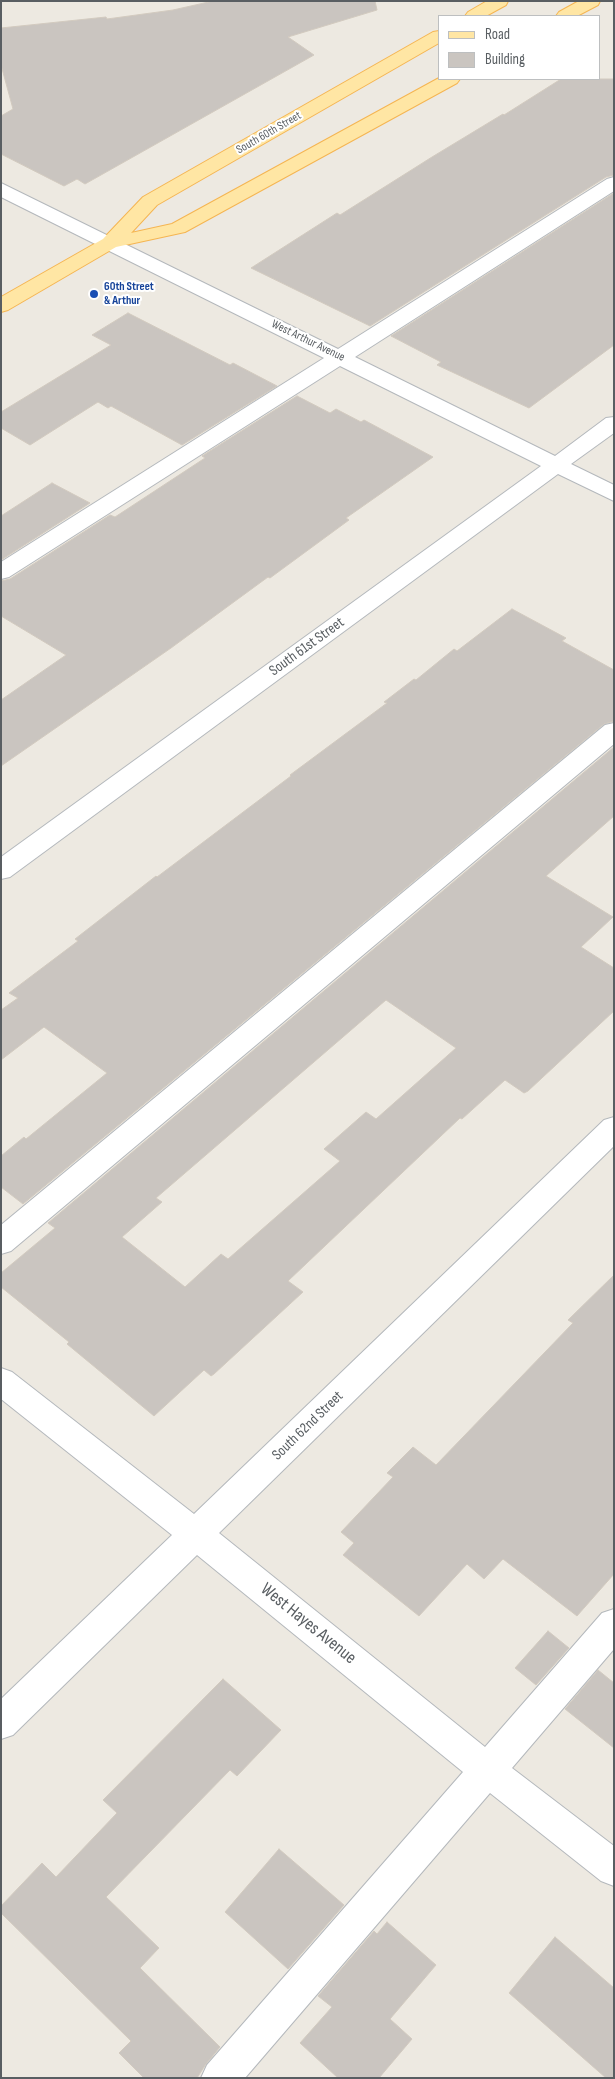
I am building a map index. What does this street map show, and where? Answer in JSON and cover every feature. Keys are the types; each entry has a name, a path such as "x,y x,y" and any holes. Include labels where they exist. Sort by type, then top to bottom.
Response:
{"main road":[{"path":"476,15 500,1"},
{"path":"567,15 592,1"},
{"name":"South 60th Street","path":"1,306 110,243 150,201 438,37"},
{"name":"South 60th Street","path":"110,243 178,228 449,80"}],"street":[{"path":"1,572 614,183"},
{"name":"West Arthur Avenue","path":"1,189 614,494"},
{"name":"South 61st Street","path":"1,870 614,423"},
{"path":"1,1242 614,731"},
{"name":"South 62nd Street","path":"1,1724 614,1128"},
{"name":"West Hayes Avenue","path":"1,1381 196,1535 487,1770 614,1868"},
{"path":"220,2078 614,1624"}],"building":[{"path":"213,1 375,1 377,10 288,37 314,55 85,184 77,179 64,186 1,154 1,116 13,109 1,65 1,28 106,17 107,19 173,10"},
{"path":"614,79 614,175 606,177 370,326 251,268 337,213 340,215 432,157 559,80"},
{"path":"614,193 614,345 529,408 437,365 441,362 391,336"},
{"path":"128,313 230,365 233,363 277,386 182,445 111,406 108,408 98,402 30,445 1,428 1,412 111,345 92,335"},
{"path":"297,396 330,413 336,409 361,422 364,420 433,457 346,518 349,520 270,578 268,577 171,648 1,766 1,700 66,655 1,616 1,581 10,579 110,515 115,517 205,458 202,456"},
{"path":"52,483 90,503 1,560 1,516"},
{"path":"512,609 566,638 562,641 614,670 614,721 604,724 23,1204 1,1187 1,1156 24,1137 26,1139 107,1073 44,1027 1,1060 1,1010 18,998 9,993 78,941 75,939 156,876 387,703 384,702 414,679 416,680 454,649 457,651"},
{"path":"614,747 614,816 546,876 613,917 581,947 614,968 614,1011 528,1091 524,1093 505,1080 462,1119 460,1118 288,1281 303,1292 214,1374 211,1376 204,1370 154,1416 67,1344 69,1342 1,1287 1,1273 55,1228 48,1223","holes":["386,1000 456,1048 376,1119 366,1112 324,1149 340,1161 228,1259 221,1254 185,1287 122,1237 162,1202 156,1198"]},
{"path":"614,1275 614,1574 577,1616 503,1559 484,1579 467,1564 419,1616 343,1555 354,1543 341,1532 393,1477 387,1473 413,1447 436,1465 573,1323 568,1320"},
{"path":"548,1631 569,1648 536,1685 515,1668"},
{"path":"598,1670 614,1683 614,1748 565,1709"},
{"path":"223,1679 281,1730 237,1776 230,1770 106,1897 159,1948 140,1968 220,2047 197,2078 144,2078 119,2053 131,2041 1,1913 1,1906 42,1863 56,1877 117,1813 103,1800"},
{"path":"279,1849 344,1905 288,1969 225,1912"},
{"path":"387,1922 436,1965 390,2019 412,2039 379,2078 338,2078 300,2043 332,2007 318,1996 374,1931 377,1934"},
{"path":"555,1937 614,1988 614,2078 606,2078 509,1993"}],"place":[{"name":"60th Street & Arthur","path":"94,294"}]}
